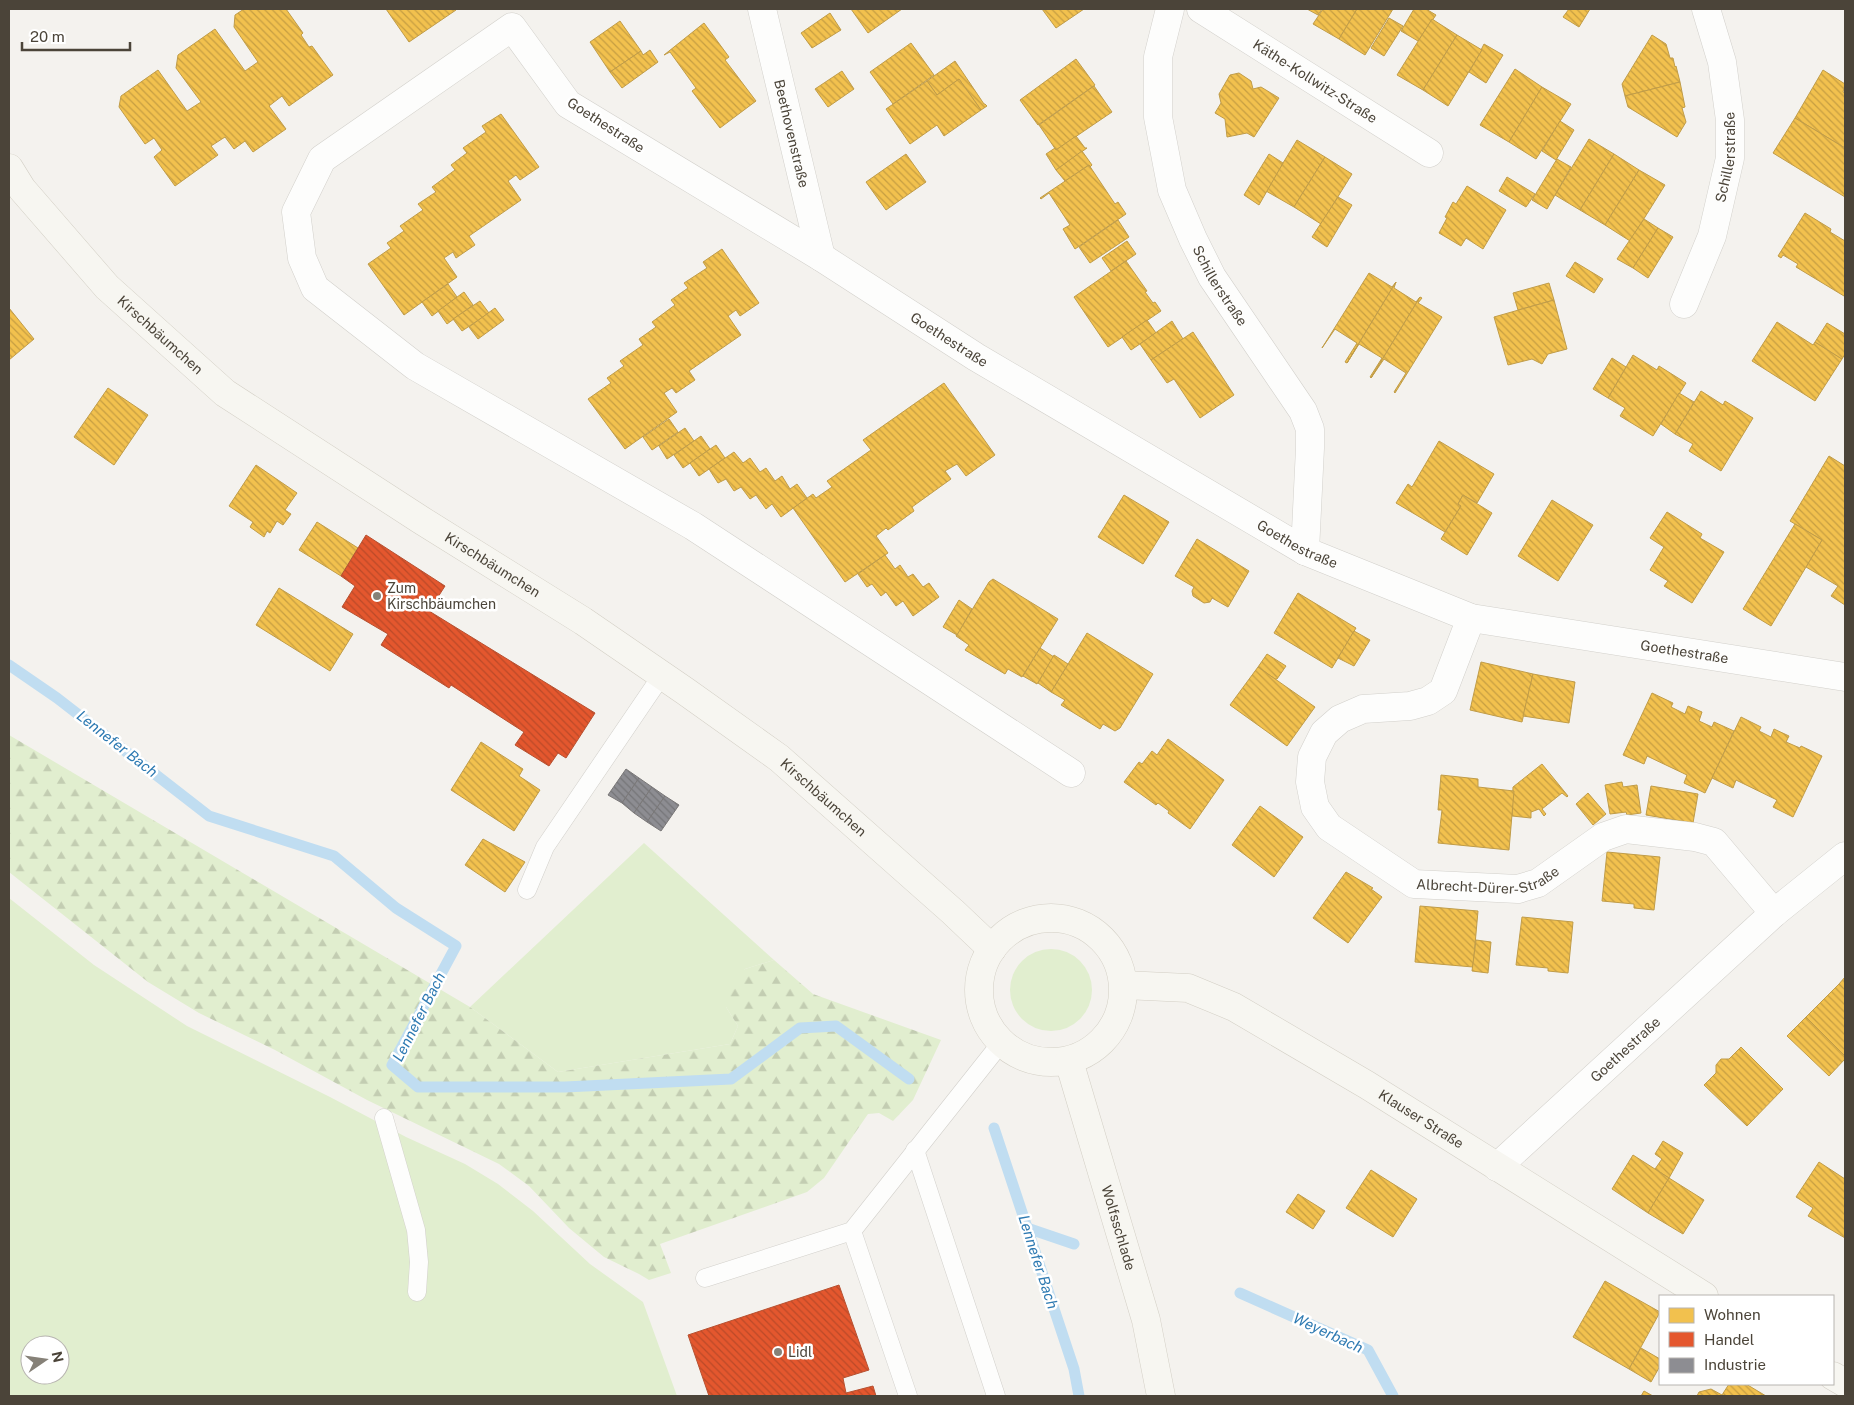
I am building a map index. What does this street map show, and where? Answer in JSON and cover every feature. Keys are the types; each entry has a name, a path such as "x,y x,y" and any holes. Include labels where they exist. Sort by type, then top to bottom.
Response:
{"main road":[{"name":"Kirschbäumchen","path":"9,168 22,189 106,287 226,393 421,520 582,621 779,758 953,912 992,949"},
{"path":"1048,918 1070,920 1090,929 1107,944 1118,963 1124,985 1121,1010 1110,1033 1092,1050 1069,1061 1051,1063 1033,1061 1016,1054 1001,1043 986,1022 979,998 981,972 992,949 1007,933 1026,922 1048,918"},
{"name":"Klauser Straße","path":"1124,985 1188,988 1234,1006 1367,1085 1702,1295"},
{"name":"Wolfsschlade","path":"1069,1061 1146,1320 1161,1396"},
{"path":"1834,1377 1845,1383"}],"street":[{"name":"Beethovenstraße","path":"762,9 821,257"},
{"name":"Schillerstraße","path":"1170,9 1158,57 1158,117 1172,190 1212,277 1303,411 1310,429 1305,551"},
{"name":"Käthe-Kollwitz-Straße","path":"1201,9 1429,153"},
{"name":"Schillerstraße","path":"1684,304 1712,236 1730,158 1730,120 1722,62 1706,9"},
{"name":"Goethestraße","path":"1071,773 693,526 415,366 315,288 302,258 296,212 322,159 505,18 568,104 821,257 984,362 1305,551 1471,618 1845,677"},
{"name":"Albrecht-Dürer-Straße","path":"1471,618 1443,691 1428,701 1410,706 1363,709 1340,719 1324,733 1312,757 1310,782 1315,807 1329,827 1414,884 1518,890 1538,883 1603,837 1626,829 1695,837 1714,842 1774,913"},
{"name":"Goethestraße","path":"1497,1167 1774,913 1845,856"}],"lane":[{"path":"527,890 545,847 662,675"},
{"path":"705,1278 852,1231 1001,1043"},
{"path":"384,1118 416,1230 419,1262 417,1292"},
{"path":"915,1150 996,1396"},
{"path":"852,1231 908,1396"}],"green space":[{"path":"9,735 470,1007 558,1072 730,1044 738,1026 726,1007 724,991 745,969 774,960 813,994 941,1040 913,1100 893,1121 879,1113 868,1114 824,1178 807,1192 660,1244 671,1273 649,1280 604,1257 569,1228 529,1186 499,1164 367,1100 275,1050 199,1013 148,982 9,872"},
{"path":"644,843 774,960 745,969 726,1007 738,1026 730,1044 558,1072 470,1007"},
{"path":"9,898 94,965 187,1026 406,1137 465,1164 498,1184 533,1211 590,1264 643,1302 677,1396 9,1396"},
{"path":"1051,949 1067,952 1080,961 1089,974 1092,990 1089,1006 1080,1019 1067,1028 1051,1031 1035,1028 1022,1019 1013,1006 1010,990 1013,974 1022,961 1035,952"}],"building: Wohnen":[{"path":"244,9 286,9 303,33 301,35 309,47 312,46 333,75 289,106 282,96 269,106 286,129 253,152 245,141 234,149 225,137 211,146 218,155 175,186 154,157 162,150 154,138 145,144 119,107 121,96 158,70 187,111 201,102 176,68 178,55 215,29 245,71 258,62 234,27 235,15"},
{"path":"386,9 455,9 456,10 409,42"},
{"path":"851,9 902,9 868,33"},
{"path":"1042,9 1084,9 1056,28"},
{"path":"1307,9 1322,9 1318,15"},
{"path":"1323,9 1357,9 1339,39 1313,24"},
{"path":"1357,9 1393,9 1365,55 1339,39"},
{"path":"1414,9 1426,9 1436,15 1418,41 1401,31"},
{"path":"1569,9 1590,9 1579,27 1563,17"},
{"path":"830,13 841,30 812,48 801,33"},
{"path":"1389,18 1403,26 1384,56 1371,48"},
{"path":"1432,19 1457,35 1423,90 1397,75"},
{"path":"620,21 641,51 610,72 590,42"},
{"path":"704,23 729,57 725,60 756,101 720,128 692,91 696,88 670,52 664,55"},
{"path":"1457,35 1482,50 1448,106 1423,90"},
{"path":"1652,35 1666,44 1670,58 1673,58 1676,66 1680,82 1625,96 1622,84"},
{"path":"911,43 934,75 893,104 870,72"},
{"path":"1484,44 1503,55 1486,83 1469,72"},
{"path":"650,50 658,62 622,88 610,72 641,51 643,55"},
{"path":"1076,59 1095,85 1038,125 1020,100"},
{"path":"955,61 987,106 981,110 959,79 937,95 927,81"},
{"path":"1515,69 1542,87 1509,142 1480,125"},
{"path":"1823,70 1845,84 1843,92 1845,93 1845,148 1795,118"},
{"path":"842,71 854,89 828,107 815,89"},
{"path":"1239,73 1251,81 1253,89 1261,87 1279,98 1254,137 1247,133 1227,137 1225,119 1215,113 1221,103 1219,94 1230,75"},
{"path":"959,79 981,110 944,136 937,125 910,144 886,109 927,81 937,95"},
{"path":"1680,82 1685,107 1682,108 1686,122 1677,137 1628,107 1625,96"},
{"path":"1094,86 1112,112 1056,150 1039,125"},
{"path":"1542,87 1571,104 1536,159 1509,142"},
{"path":"501,114 539,167 520,180 516,175 508,181 521,200 469,236 475,245 456,258 453,252 444,258 457,277 404,315 368,264 391,248 387,243 404,231 400,226 423,210 418,204 436,192 432,187 455,170 451,165 467,153 463,148 486,132 482,126"},
{"path":"1795,118 1845,148 1845,197 1773,153"},
{"path":"1560,121 1574,130 1556,160 1542,151"},
{"path":"1076,136 1087,148 1056,170 1046,154 1055,148 1056,150"},
{"path":"1589,139 1614,154 1580,210 1555,195"},
{"path":"1297,140 1325,157 1294,207 1266,191"},
{"path":"1082,151 1092,165 1090,167 1089,165 1065,181 1056,170"},
{"path":"906,154 926,182 886,210 866,182"},
{"path":"1269,154 1283,163 1259,205 1244,195"},
{"path":"1614,154 1639,170 1605,225 1580,210"},
{"path":"1325,157 1352,174 1321,224 1294,207"},
{"path":"1557,159 1571,167 1547,209 1532,200"},
{"path":"1089,165 1115,204 1118,202 1126,214 1075,249 1063,229 1070,225 1049,193 1040,198"},
{"path":"1639,170 1665,185 1630,241 1605,225"},
{"path":"1507,177 1535,194 1526,207 1499,191"},
{"path":"1467,186 1506,210 1483,249 1466,238 1461,246 1439,233 1453,202 1456,204"},
{"path":"1338,197 1352,205 1327,247 1312,237"},
{"path":"1805,213 1831,229 1830,232 1845,241 1844,296 1796,267 1798,264 1783,255 1781,258 1778,256"},
{"path":"1644,219 1658,228 1633,268 1617,259"},
{"path":"1118,220 1129,237 1090,263 1079,247"},
{"path":"1658,228 1673,237 1648,278 1633,268"},
{"path":"1127,241 1136,254 1111,271 1102,258"},
{"path":"722,249 759,303 740,316 736,310 728,316 741,335 689,371 695,380 676,393 672,388 664,393 677,412 625,449 588,399 611,383 607,378 624,366 620,361 643,345 639,339 656,327 652,322 675,305 671,300 688,288 684,283 707,268 703,262"},
{"path":"1126,261 1147,291 1145,292 1161,311 1108,347 1074,297"},
{"path":"1575,262 1603,279 1594,293 1566,276"},
{"path":"1369,273 1392,287 1396,282 1347,363 1345,362 1357,343 1335,329 1322,348"},
{"path":"1396,282 1394,288 1416,302 1420,297 1371,378 1382,358 1359,344 1347,363"},
{"path":"1549,283 1554,300 1518,310 1513,293"},
{"path":"448,284 457,297 432,316 422,302"},
{"path":"464,292 473,305 447,324 438,311"},
{"path":"1420,297 1422,298 1418,303 1442,317 1395,393 1406,373 1384,359 1371,378"},
{"path":"1554,300 1567,349 1548,354 1542,364 1532,359 1508,365 1494,317"},
{"path":"480,301 489,313 462,331 453,319"},
{"path":"9,308 34,339 9,360"},
{"path":"495,308 504,320 478,339 469,327"},
{"path":"1147,320 1156,333 1131,350 1122,337"},
{"path":"1172,321 1183,339 1151,360 1140,344"},
{"path":"1777,322 1813,345 1815,342 1842,359 1815,401 1752,361"},
{"path":"1827,323 1845,334 1845,354 1842,359 1815,342"},
{"path":"1193,332 1234,395 1200,418 1174,379 1167,383 1151,360"},
{"path":"1633,355 1657,370 1659,366 1686,383 1653,436 1620,416 1625,408 1608,398"},
{"path":"1612,358 1626,367 1608,398 1593,389"},
{"path":"944,383 995,455 966,476 957,464 945,471 951,479 912,507 914,511 888,530 886,528 876,536 888,553 845,582 793,508 813,494 816,498 832,487 827,481 871,450 863,440"},
{"path":"108,388 148,415 114,465 74,437"},
{"path":"1701,391 1723,405 1725,401 1753,418 1721,471 1689,451 1693,444 1675,434"},
{"path":"1679,393 1694,402 1675,434 1661,424"},
{"path":"669,419 678,432 652,450 643,437"},
{"path":"685,428 694,441 667,459 659,446"},
{"path":"701,436 710,449 683,468 674,455"},
{"path":"1439,441 1494,474 1477,503 1463,495 1458,504 1461,506 1445,532 1396,503 1408,484 1412,487"},
{"path":"716,445 725,458 699,476 690,463"},
{"path":"734,452 743,463 750,458 760,472 766,468 775,481 782,476 790,489 797,484 807,498 781,517 772,504 766,509 756,495 750,499 741,487 734,491 726,479 718,483 709,469"},
{"path":"1829,456 1845,466 1845,605 1831,596 1838,586 1806,567 1822,540 1790,521"},
{"path":"256,465 297,493 285,510 291,514 283,525 277,521 270,533 267,531 264,537 250,527 253,522 229,506"},
{"path":"1124,495 1169,522 1143,564 1098,537"},
{"path":"1463,495 1492,513 1467,555 1441,539 1461,506 1458,504"},
{"path":"1552,500 1593,525 1558,581 1518,556"},
{"path":"1667,512 1702,534 1700,538 1724,552 1692,603 1664,586 1668,581 1650,570 1664,547 1650,538"},
{"path":"317,522 358,548 341,576 299,550"},
{"path":"1795,524 1822,540 1771,626 1743,609"},
{"path":"1197,539 1249,571 1228,607 1212,598 1210,602 1204,603 1193,596 1192,591 1194,587 1175,576"},
{"path":"885,555 895,569 900,565 908,577 913,574 923,587 929,583 939,597 913,616 903,601 896,606 886,592 881,596 872,584 867,587 858,574"},
{"path":"993,579 1058,619 1022,677 1008,669 1005,674 965,650 969,645 956,636 989,582"},
{"path":"279,588 353,634 330,671 256,625"},
{"path":"1298,593 1356,628 1332,668 1274,633"},
{"path":"959,600 972,609 957,635 943,627"},
{"path":"1354,631 1370,640 1354,666 1338,658"},
{"path":"1087,633 1153,674 1120,728 1115,731 1103,724 1100,729 1061,705 1065,700 1051,692"},
{"path":"1040,648 1054,657 1037,684 1023,676"},
{"path":"1267,654 1286,666 1277,679 1258,667"},
{"path":"1054,655 1068,664 1051,692 1038,683"},
{"path":"1481,662 1533,674 1522,722 1470,710"},
{"path":"1258,667 1315,707 1287,746 1230,705"},
{"path":"1533,674 1575,682 1569,723 1523,716"},
{"path":"1652,693 1673,703 1671,707 1685,714 1688,706 1702,712 1699,721 1712,727 1714,722 1734,731 1705,793 1684,783 1687,775 1647,756 1644,764 1623,755"},
{"path":"1741,717 1761,727 1759,731 1771,737 1774,729 1789,736 1786,742 1800,748 1801,746 1822,756 1793,817 1773,807 1777,800 1736,780 1733,788 1712,778"},
{"path":"1168,739 1224,780 1190,829 1158,803 1156,805 1124,782 1139,762 1142,764 1152,751 1157,755"},
{"path":"481,742 523,769 519,776 540,790 514,831 451,790"},
{"path":"1542,764 1568,796 1562,793 1542,809 1546,814 1544,816 1539,809 1531,812 1531,818 1512,816 1513,787"},
{"path":"1441,775 1478,779 1478,787 1514,791 1509,850 1438,843 1442,810 1438,810"},
{"path":"1622,782 1623,787 1637,785 1641,813 1627,815 1626,812 1610,814 1605,785"},
{"path":"1651,786 1698,794 1693,823 1646,815"},
{"path":"1588,793 1606,814 1593,825 1576,804"},
{"path":"1260,806 1303,837 1274,877 1232,845"},
{"path":"483,839 525,862 505,892 465,865"},
{"path":"1607,852 1660,857 1654,910 1634,908 1634,904 1602,901"},
{"path":"1346,872 1373,888 1371,889 1382,897 1348,943 1313,918"},
{"path":"1420,906 1478,911 1473,967 1415,962"},
{"path":"1522,917 1573,922 1568,973 1548,971 1548,968 1516,965"},
{"path":"1476,940 1491,942 1488,973 1472,971"},
{"path":"1845,977 1845,990 1839,984"},
{"path":"1839,984 1845,990 1845,1056 1806,1017"},
{"path":"1806,1017 1845,1056 1845,1059 1829,1076 1787,1036"},
{"path":"1741,1047 1783,1089 1747,1126 1704,1085 1716,1073 1716,1065 1721,1059 1729,1059"},
{"path":"1663,1141 1683,1153 1669,1178 1655,1169 1662,1159 1655,1154"},
{"path":"1633,1155 1669,1178 1648,1213 1612,1189"},
{"path":"1819,1162 1845,1179 1845,1238 1808,1216 1813,1208 1796,1197"},
{"path":"1371,1170 1417,1199 1393,1237 1346,1208"},
{"path":"1669,1178 1704,1200 1683,1234 1648,1213"},
{"path":"1298,1194 1325,1211 1313,1229 1286,1212"},
{"path":"1605,1281 1659,1311 1629,1369 1573,1337"},
{"path":"1641,1348 1659,1358 1659,1368 1651,1382 1629,1369"},
{"path":"1728,1385 1748,1385 1766,1396 1697,1396 1699,1392 1711,1389 1722,1395"},
{"path":"1644,1391 1653,1396 1641,1396"}],"building: Handel":[{"path":"366,535 445,586 429,611 595,713 566,758 558,753 549,766 515,745 524,732 451,685 449,688 381,645 388,634 342,607 355,586 341,576"},
{"name":"Lidl","path":"839,1285 869,1370 843,1378 846,1393 873,1386 876,1396 709,1396 688,1335"}],"building: Industrie":[{"path":"626,769 639,778 622,803 608,795"},
{"path":"639,778 652,787 634,813 622,803"},
{"path":"652,787 665,796 647,822 634,813"},
{"path":"665,796 679,805 661,831 647,822"}],"waterway":[{"name":"Lennefer Bach","path":"9,665 57,698 209,816 334,856 396,908 456,946 392,1065 418,1087 565,1087 731,1079 800,1028 836,1026 909,1079"},
{"name":"Lennefer Bach","path":"994,1128 1074,1369 1079,1396"},
{"name":"Weyerbach","path":"1027,1228 1074,1244"},
{"name":"Weyerbach","path":"1240,1293 1368,1350 1393,1396"}],"place":[{"name":"Zum Kirschbäumchen","path":"377,596"},
{"name":"Lidl","path":"778,1352"}]}
